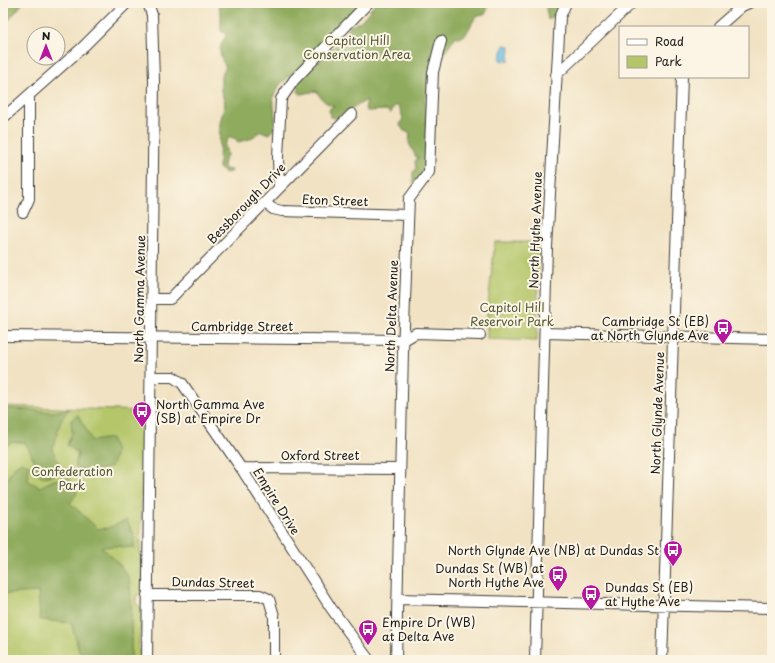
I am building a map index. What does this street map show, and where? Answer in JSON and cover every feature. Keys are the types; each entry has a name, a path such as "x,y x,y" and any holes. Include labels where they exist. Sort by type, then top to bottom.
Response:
{"street":[{"path":"3,118 29,96 127,3"},
{"name":"North Gamma Avenue","path":"147,660 153,299 154,74 152,15 148,3"},
{"path":"279,187 278,157 281,99 294,80 368,3"},
{"name":"North Hythe Avenue","path":"535,660 548,224 560,17 566,3"},
{"path":"556,75 632,3"},
{"path":"719,26 742,6 749,3"},
{"name":"North Delta Avenue","path":"396,660 400,469 409,199 429,172 433,72 441,41"},
{"name":"North Glynde Avenue","path":"662,660 682,78"},
{"path":"23,212 29,199 29,96"},
{"name":"Bessborough Drive","path":"153,299 170,299 352,114"},
{"name":"Eton Street","path":"265,203 273,209 282,211 408,215"},
{"name":"Cambridge Street","path":"3,336 404,340 416,333 480,335"},
{"path":"545,333 772,339"},
{"name":"Empire Drive","path":"151,377 173,377 182,383 240,468 331,608 369,660"},
{"name":"Oxford Street","path":"240,468 400,469"},
{"name":"Dundas Street","path":"148,595 260,596 269,599 273,608 274,660"},
{"path":"397,599 772,608"}],"green space":[{"path":"3,3 23,3 3,27"},
{"path":"218,3 360,3 310,60 280,84 273,97 276,126 269,134 261,131 250,139 238,142 234,138 229,137 225,145 227,155 223,164 225,169 231,170 230,172 226,173 219,168 220,123 225,103 221,91 221,75 226,67 220,55 220,51 222,43 227,35 221,31 221,15"},
{"name":"Capitol Hill Conservation Area","path":"376,3 485,3 488,7 486,13 475,18 466,34 460,38 456,36 428,79 429,89 425,101 427,105 427,171 416,186 413,183 413,172 416,169 415,161 419,157 416,157 409,143 410,133 404,131 400,125 403,118 399,106 394,106 391,113 386,110 367,111 365,109 367,100 344,113 338,119 330,117 329,109 334,106 324,101 317,91 301,94 298,92 299,87 297,84 299,81 328,52 344,39 349,27 361,21"},
{"path":"548,3 563,3 560,11 548,20 546,9"},
{"name":"Capitol Hill Reservoir Park","path":"495,242 539,242 537,341 487,339 487,314"},
{"name":"Confederation Park","path":"3,406 143,411 140,567 143,576 143,583 142,593 136,596 136,604 140,606 142,611 139,647 142,660 3,660"},
{"path":"3,408 53,412 69,409 61,420 52,449 61,468 55,475 41,477 30,450 25,442 13,442 3,446"},
{"path":"78,415 92,441 111,438 116,452 111,467 85,473 75,466 78,453 67,445 72,433 71,420"},
{"path":"21,462 29,465 28,481 40,487 54,480 69,478 77,493 70,503 98,529 108,528 127,520 134,537 134,548 117,546 101,547 122,568 130,583 131,660 82,660 71,623 40,620 38,592 3,594 3,486 14,467"}],"water":[{"path":"504,45 510,46 509,61 500,60"}],"place":[{"name":"Cambridge St (EB) at North Glynde Ave","path":"723,345"},
{"name":"North Gamma Ave (SB) at Empire Dr","path":"142,428"},
{"name":"North Glynde Ave (NB) at Dundas St","path":"673,567"},
{"name":"Dundas St (WB) at North Hythe Ave","path":"558,592"},
{"name":"Dundas St (EB) at Hythe Ave","path":"591,611"},
{"name":"Empire Dr (WB) at Delta Ave","path":"368,646"}]}
